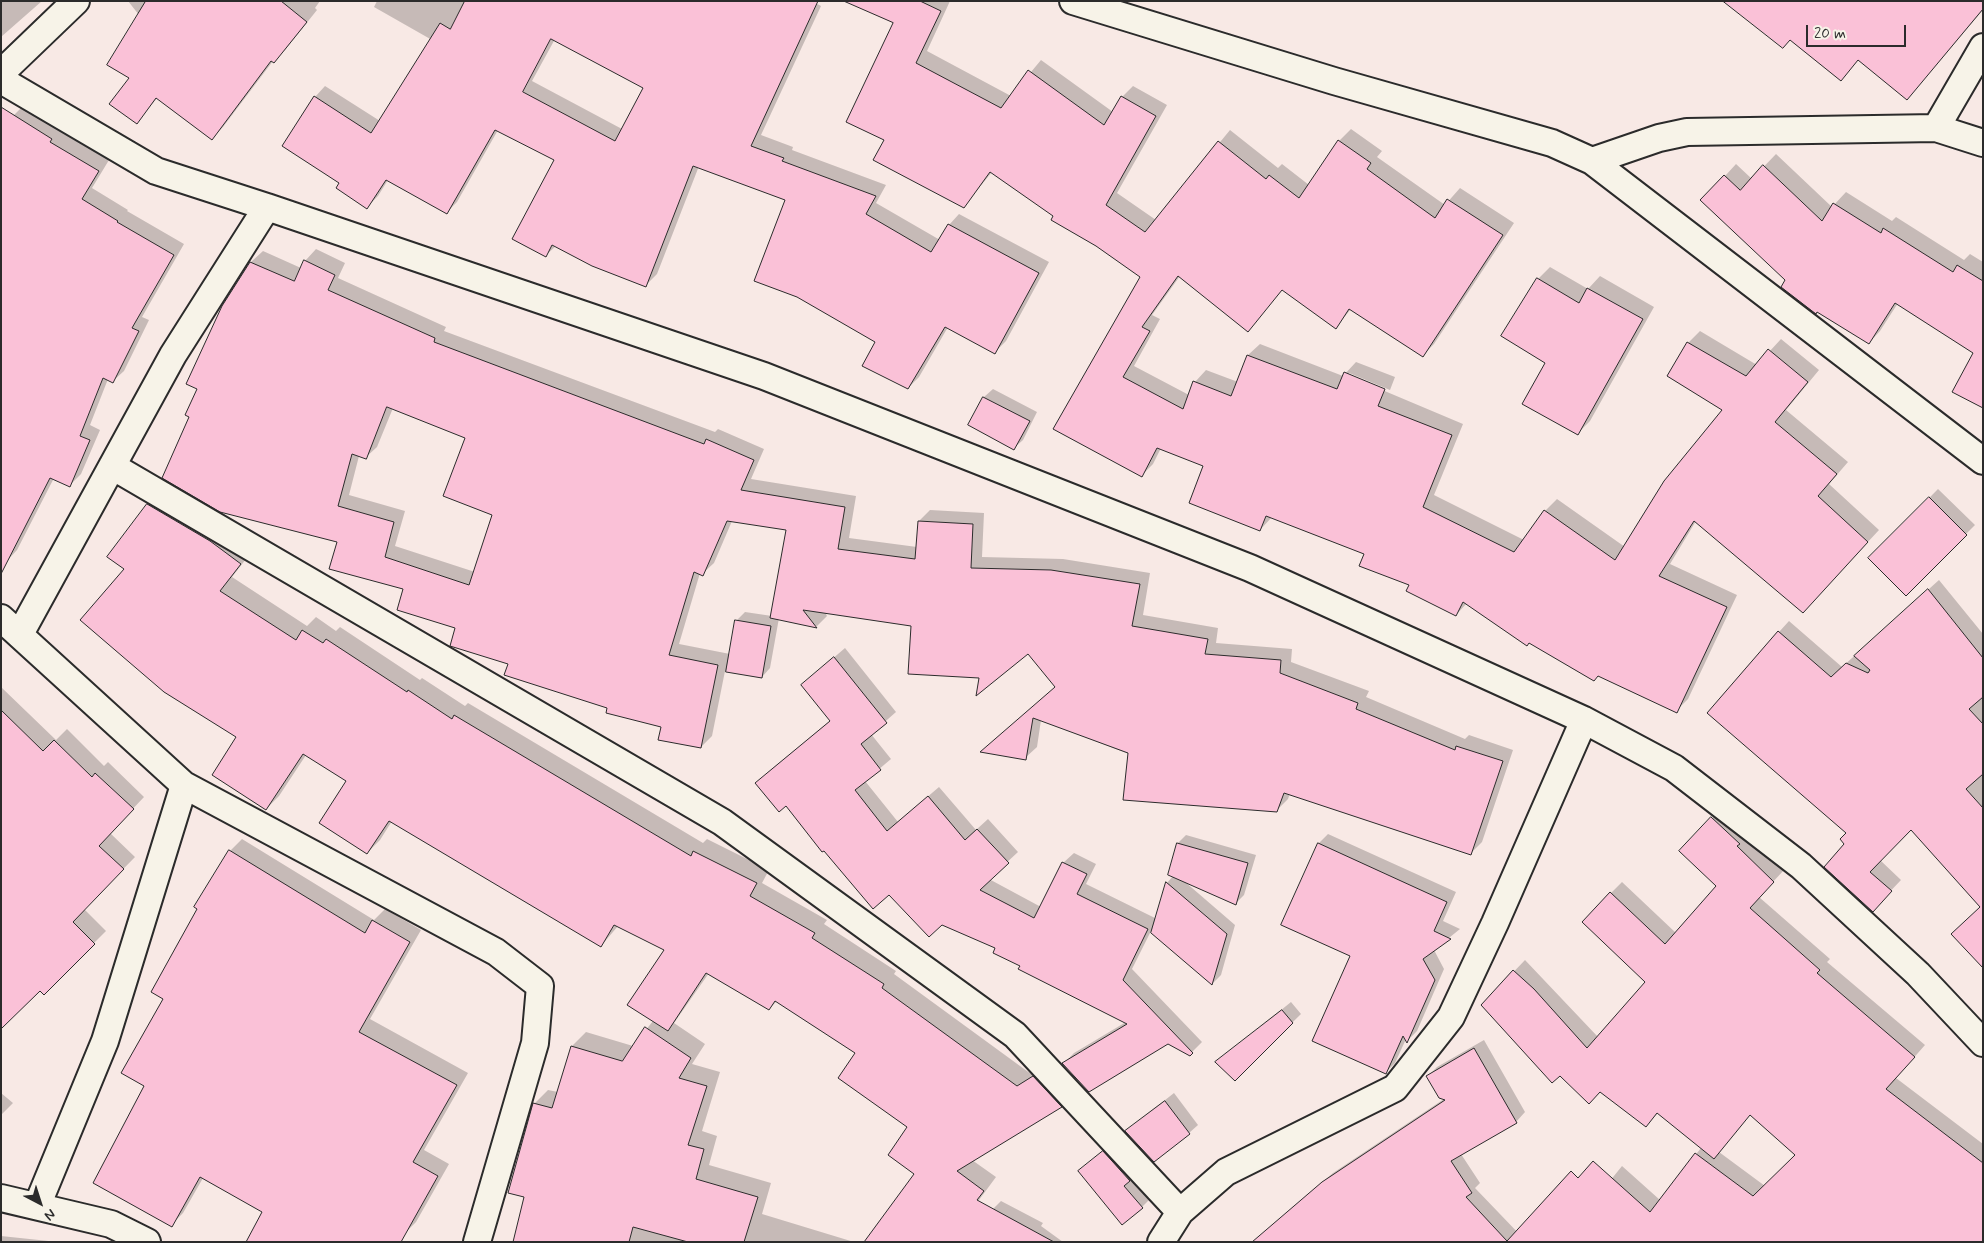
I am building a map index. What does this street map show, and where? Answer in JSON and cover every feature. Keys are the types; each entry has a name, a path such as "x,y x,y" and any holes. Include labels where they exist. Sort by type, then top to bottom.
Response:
{"street":[{"path":"1,73 76,1"},
{"path":"1073,1 1334,81 1552,143 1592,161 1983,461"},
{"path":"1936,128 1983,47"},
{"path":"1,80 156,171 268,207 764,376 1250,568 1584,720 1674,768 1801,866 1918,974 1983,1043"},
{"path":"1592,161 1660,138 1687,132 1936,128 1983,143"},
{"path":"268,207 173,355 112,466 11,626 184,785 496,952 540,986 536,1043 477,1242"},
{"path":"112,466 722,822 1015,1036 1180,1212"},
{"path":"1161,1242 1180,1212 1226,1172 1395,1088 1451,1017 1495,923 1584,720"},
{"path":"36,1206 106,1041 184,785"},
{"path":"1,1198 111,1224 147,1242"}],"building":[{"path":"146,1 281,1 307,22 274,63 271,61 212,140 156,98 137,124 109,104 129,78 107,65"},
{"path":"465,1 818,1 751,146 784,158 782,161 876,196 866,214 931,252 948,224 1039,273 995,354 945,327 908,389 862,366 875,342 797,297 754,281 785,200 693,166 646,287 592,266 552,245 546,257 512,239 554,160 495,130 447,214 386,180 367,209 336,188 339,183 282,146 314,96 371,133 440,23 450,29","holes":["551,39 643,88 615,141 523,92"]},
{"path":"844,1 920,1 941,11 916,63 1001,108 1028,70 1104,125 1121,96 1156,116 1106,205 1145,232 1218,141 1266,179 1269,175 1299,198 1338,140 1371,163 1367,169 1435,218 1447,199 1503,235 1423,357 1349,309 1336,329 1282,290 1248,332 1178,276 1142,327 1150,331 1123,377 1183,409 1193,381 1231,396 1247,355 1337,389 1344,372 1385,389 1378,406 1452,435 1423,507 1514,552 1544,510 1615,560 1664,481 1722,410 1667,376 1687,342 1746,376 1768,349 1808,382 1775,422 1837,474 1818,496 1868,542 1803,613 1694,521 1659,576 1727,607 1677,713 1598,676 1594,681 1529,643 1527,646 1463,602 1456,616 1406,591 1409,585 1359,566 1364,554 1266,516 1260,531 1189,503 1203,466 1157,448 1142,477 1053,429 1140,277 1096,246 1051,220 1053,216 990,172 964,208 873,160 884,140 846,122 893,23"},
{"path":"1723,1 1983,1 1983,9 1907,100 1858,60 1841,81 1790,40 1783,48"},
{"path":"1,107 52,139 50,142 99,171 82,199 174,255 132,328 139,331 113,383 103,378 80,436 90,440 70,487 50,478 1,574"},
{"path":"1763,165 1822,221 1833,203 1881,233 1883,228 1953,272 1957,265 1983,281 1983,408 1952,392 1973,353 1895,303 1869,344 1817,312 1816,314 1781,287 1785,280 1700,200 1724,175 1740,190"},
{"path":"304,260 335,275 328,290 435,338 434,342 704,444 706,439 754,460 741,490 845,507 838,549 915,559 918,521 973,524 971,568 1051,570 1140,584 1132,626 1208,639 1205,654 1281,660 1280,673 1358,703 1356,709 1455,750 1456,746 1503,761 1471,855 1284,793 1277,812 1123,800 1128,753 1033,718 1026,760 980,752 1055,687 1028,654 976,696 979,678 908,674 911,626 803,610 817,628 770,618 786,530 727,521 703,576 694,572 669,655 718,665 701,748 658,740 661,727 606,713 607,708 504,675 508,664 450,646 455,628 397,610 403,589 329,569 337,542 220,512 162,478 189,417 185,415 197,389 186,384 222,306 250,262 294,281","holes":["387,407 465,438 443,496 492,515 469,585 385,557 394,522 338,506 352,454 366,459"]},
{"path":"1537,278 1579,303 1587,288 1643,319 1578,435 1522,404 1545,363 1501,336"},
{"path":"983,397 1030,421 1014,450 968,425"},
{"path":"1929,497 1967,535 1906,596 1868,558"},
{"path":"147,504 210,541 241,564 220,591 296,640 302,630 323,643 326,639 452,719 454,715 691,856 693,851 757,883 750,896 815,933 812,938 884,984 882,988 1017,1086 1033,1076 1062,1107 957,1171 984,1191 977,1200 1054,1242 864,1242 914,1174 888,1155 907,1127 838,1078 855,1053 775,1001 769,1010 706,973 668,1031 627,1005 664,950 614,925 601,947 389,821 367,854 319,823 346,781 303,754 266,810 212,775 236,737 164,692 80,620 124,569 107,557"},
{"path":"1928,589 1983,658 1983,697 1969,709 1983,724 1983,774 1966,789 1983,808 1983,968 1951,934 1980,907 1911,830 1870,872 1892,891 1873,912 1824,867 1844,844 1840,839 1846,833 1707,713 1778,631 1831,677 1846,663 1868,673 1870,670 1854,656"},
{"path":"735,620 771,626 762,678 726,672"},
{"path":"834,657 887,723 861,744 881,770 855,790 887,831 928,796 965,840 977,829 1009,863 980,890 1034,918 1062,862 1087,874 1077,894 1148,929 1123,980 1193,1053 1190,1056 1168,1044 1089,1092 1062,1063 1127,1024 1018,969 1020,966 993,953 995,948 942,925 929,937 889,895 873,909 824,851 822,852 786,806 779,812 755,783 830,721 801,685"},
{"path":"1,710 43,751 54,740 92,777 95,773 134,809 99,846 124,869 73,922 95,944 44,995 40,991 1,1029"},
{"path":"1711,817 1740,844 1737,846 1774,882 1750,908 1820,970 1817,973 1915,1057 1886,1089 1983,1163 1983,1242 1252,1242 1322,1182 1445,1100 1439,1098 1426,1076 1474,1048 1517,1123 1451,1161 1472,1193 1466,1197 1507,1241 1571,1171 1578,1178 1593,1161 1650,1212 1695,1153 1753,1196 1795,1155 1750,1115 1714,1159 1657,1113 1646,1127 1600,1092 1589,1104 1560,1076 1552,1083 1481,1005 1513,970 1534,989 1587,1048 1645,982 1582,922 1610,892 1665,944 1716,886 1679,851"},
{"path":"1177,843 1248,863 1236,905 1168,875"},
{"path":"1318,843 1447,902 1434,931 1451,939 1423,959 1435,980 1407,1043 1403,1036 1386,1074 1312,1041 1350,956 1281,925"},
{"path":"229,850 365,933 372,920 410,942 359,1032 457,1085 413,1162 438,1176 401,1242 246,1242 262,1212 200,1177 172,1227 93,1183 144,1086 121,1073 163,999 151,992 197,909 194,907"},
{"path":"1166,882 1227,934 1212,985 1151,933"},
{"path":"1282,1010 1293,1023 1235,1081 1215,1062"},
{"path":"645,1027 691,1058 679,1078 707,1086 688,1145 704,1149 696,1179 758,1197 744,1242 688,1242 633,1227 629,1242 513,1242 524,1197 508,1193 533,1103 552,1108 571,1046 622,1061"},
{"path":"1165,1101 1190,1134 1154,1162 1125,1131"},
{"path":"1103,1151 1130,1181 1124,1186 1143,1208 1122,1225 1078,1171"}]}
